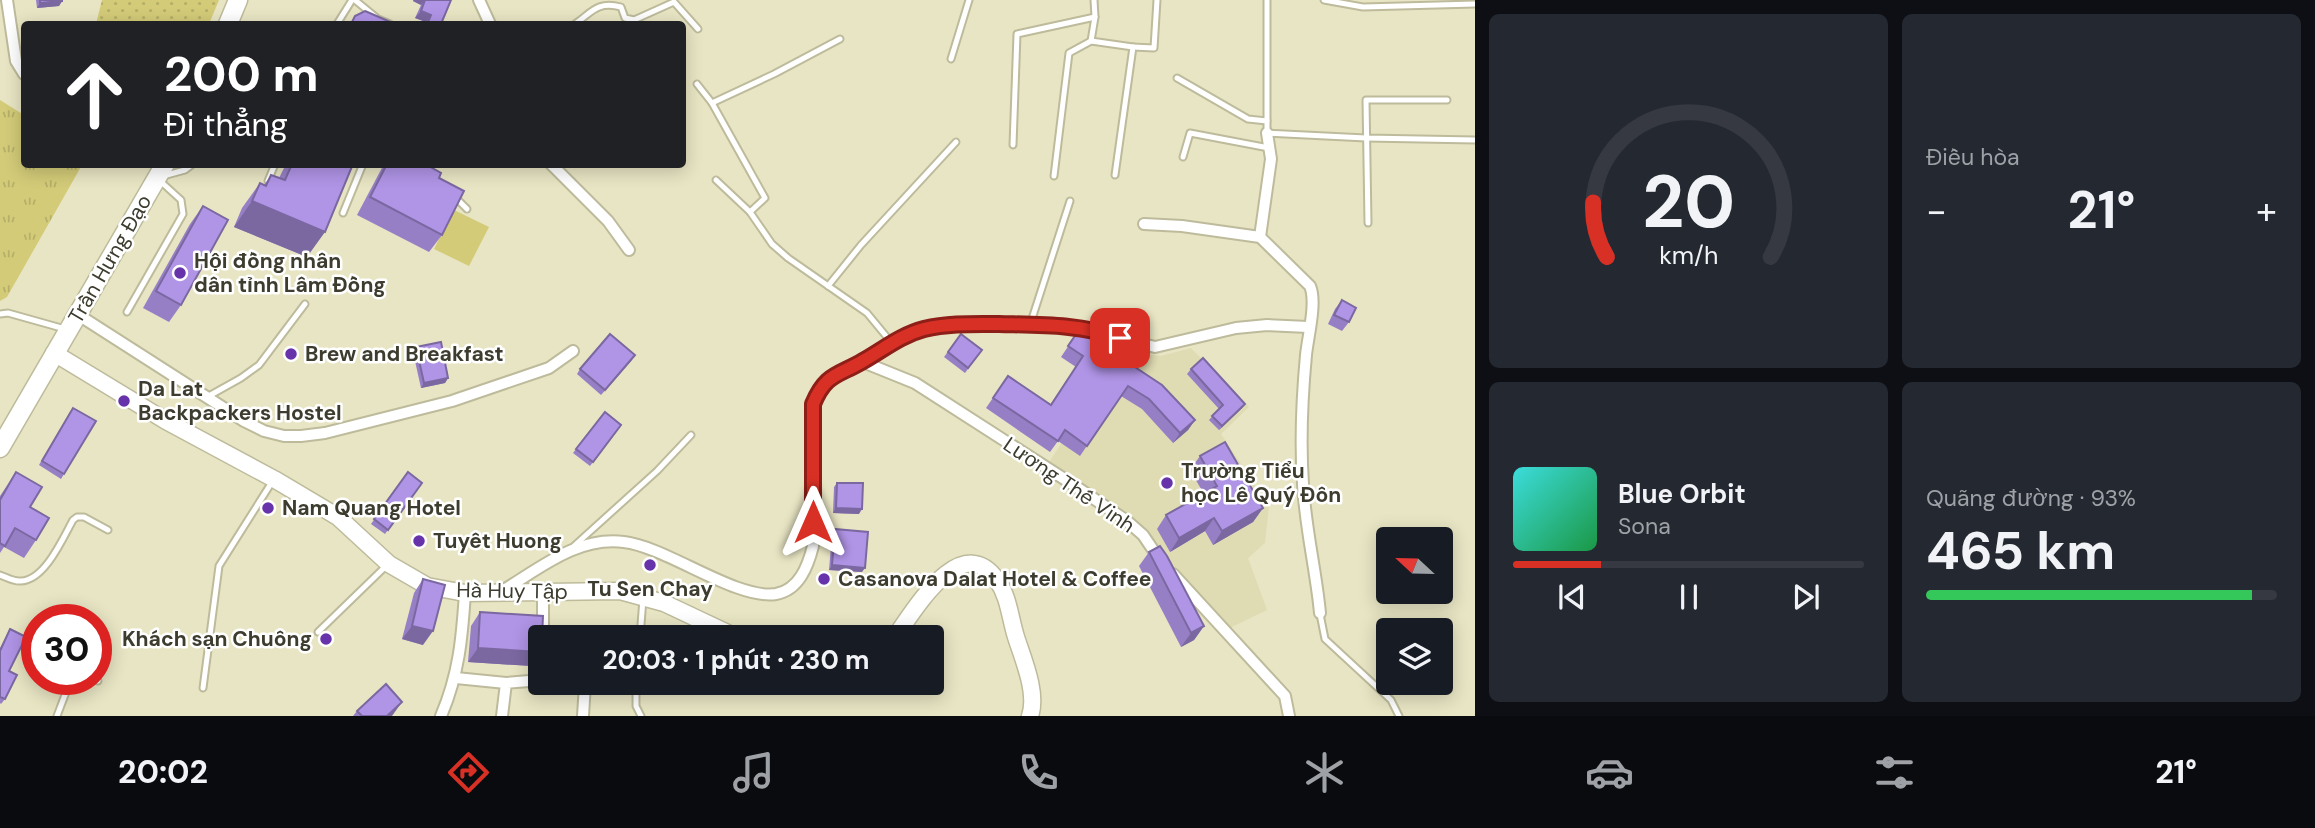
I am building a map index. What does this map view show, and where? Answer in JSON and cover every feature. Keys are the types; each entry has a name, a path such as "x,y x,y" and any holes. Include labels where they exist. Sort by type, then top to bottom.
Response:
{"main road":[{"path":"229,21 238,0"},
{"name":"Trần Hưng Đạo","path":"0,448 161,171"}],"street":[{"path":"7,0 16,61 21,69"},
{"path":"479,0 489,21"},
{"path":"1260,237 1271,159 1267,133"},
{"path":"555,168 608,221 629,250"},
{"path":"1144,223 1260,237 1310,286 1313,305 1308,327 1302,401 1303,486 1320,613"},
{"path":"77,314 264,431 284,436 325,433 452,401 549,368 573,351"},
{"path":"499,593 572,548 601,542 625,542 753,593 776,594 789,588 802,577 813,546 813,404 820,387 837,373 863,362 891,342 923,330 949,324 1055,326 1090,329 1155,347 1236,328 1267,325 1308,327"},
{"name":"Hà Huy Tập","path":"54,354 166,421 338,517 389,564 427,586 465,593 603,590 643,596 711,625"},
{"name":"Lương Thế Vinh","path":"863,362 915,383 1128,522 1143,535 1159,559 1286,696 1299,716"},
{"path":"904,625 947,572 962,565 977,565 986,569 998,581 1008,604 1030,687 1030,716"},
{"path":"441,716 456,678 463,636 465,593"},
{"path":"543,593 543,625"},
{"path":"456,678 506,683 528,681"},
{"path":"502,716 506,683"},
{"path":"583,716 584,695"},
{"path":"1286,696 1289,716"}],"lane":[{"path":"339,21 354,0 383,21"},
{"path":"951,59 969,0"},
{"path":"1091,41 1095,18 1094,0"},
{"path":"1054,176 1069,54 1091,41 1154,48 1157,0"},
{"path":"1267,0 1267,133 1475,140"},
{"path":"1324,0 1363,7 1475,4"},
{"path":"578,21 596,6 621,7 625,18 634,20 674,2 698,29"},
{"path":"1013,145 1017,34 1095,18"},
{"path":"712,103 840,39"},
{"path":"1115,175 1133,47"},
{"path":"1177,78 1248,119 1267,121"},
{"path":"697,84 712,103 765,198 750,212"},
{"path":"1368,223 1366,100 1447,100"},
{"path":"1183,158 1190,133 1269,148"},
{"path":"828,286 861,245 956,142"},
{"path":"161,171 188,168"},
{"path":"266,186 273,168"},
{"path":"343,213 361,168"},
{"path":"127,312 183,214 181,200 161,171"},
{"path":"716,180 750,212 772,244 867,313 891,342"},
{"path":"450,191 467,209"},
{"path":"1030,325 1070,201"},
{"path":"208,397 259,365 305,304"},
{"path":"0,314 8,313 47,322 68,330"},
{"path":"572,548 657,471 691,435"},
{"path":"203,688 219,566 274,479"},
{"path":"0,575 17,581 34,576 46,566 77,517 84,517 108,530"},
{"path":"318,632 389,564"},
{"path":"641,625 643,596"},
{"path":"1320,613 1325,639 1391,700 1399,716"},
{"path":"57,716 65,695"},
{"path":"636,695 636,706 641,716"}],"shaded area":[{"name":"Trường Tiểu học Lê Quý Đôn","path":"1191,348 1249,407 1221,434 1269,506 1265,543 1248,558 1267,610 1230,628 1223,626 1130,518 1050,461 1120,351 1161,356"}],"green space":[{"path":"102,0 219,0 210,21 97,21"},
{"path":"0,100 21,113 21,168 80,168 7,297 0,301"},
{"path":"454,210 489,227 469,266 434,249"}],"building":[{"path":"40,0 62,0 62,1 40,3"},
{"path":"425,0 451,0 442,21 428,21 431,15 421,11"},
{"path":"365,11 388,21 352,21 355,16"},
{"path":"290,168 351,168 325,232 252,201 260,183 266,186 271,175 285,180"},
{"path":"385,168 432,168 441,173 439,178 464,191 442,235 370,197"},
{"name":"Hội đồng nhân dân tỉnh Lâm Đồng","path":"203,206 228,220 181,305 156,291"},
{"path":"1342,300 1356,308 1349,322 1334,315"},
{"path":"1079,330 1162,385 1195,420 1180,433 1149,399 1128,386 1087,446 1065,430 1058,441 993,398 1008,376 1051,405 1083,356 1068,346"},
{"path":"610,334 635,355 605,390 580,369"},
{"path":"961,334 982,350 968,368 948,352"},
{"path":"441,342 448,378 424,383 416,347"},
{"path":"1203,358 1245,404 1222,426 1212,416 1223,405 1191,369"},
{"path":"73,408 96,421 64,474 42,461"},
{"path":"605,412 621,425 593,462 576,449"},
{"path":"1225,442 1263,508 1222,531 1214,518 1179,538 1166,515 1217,486 1200,456"},
{"path":"16,472 42,487 30,507 49,518 36,540 15,528 5,546 0,543 0,500"},
{"path":"408,472 422,483 388,530 374,519"},
{"path":"837,483 863,483 862,509 836,508"},
{"path":"835,529 868,532 865,568 832,565"},
{"path":"1160,546 1204,626 1191,633 1149,552"},
{"path":"423,579 445,585 433,631 412,626"},
{"path":"480,612 543,616 543,625 528,625 528,651 478,648"},
{"path":"10,629 21,634 21,647 9,671 17,675 5,699 0,697 0,651"},
{"path":"386,684 402,702 387,716 362,716 357,711"}],"place":[{"name":"Hội đồng nhân dân tỉnh Lâm Đồng","path":"180,273"},
{"name":"Brew and Breakfast","path":"291,354"},
{"name":"Da Lat Backpackers Hostel","path":"124,401"},
{"name":"Trường Tiểu học Lê Quý Đôn","path":"1167,483"},
{"name":"Nam Quang Hotel","path":"268,508"},
{"name":"Tuyêt Huong","path":"419,541"},
{"name":"Tu Sen Chay","path":"650,565"},
{"name":"Casanova Dalat Hotel & Coffee","path":"824,579"},
{"name":"Khách sạn Chuông","path":"326,639"}],"route":[{"path":"813,522 813,404 820,387 837,373 863,362 899,338 949,324 1075,327 1120,338"}]}
